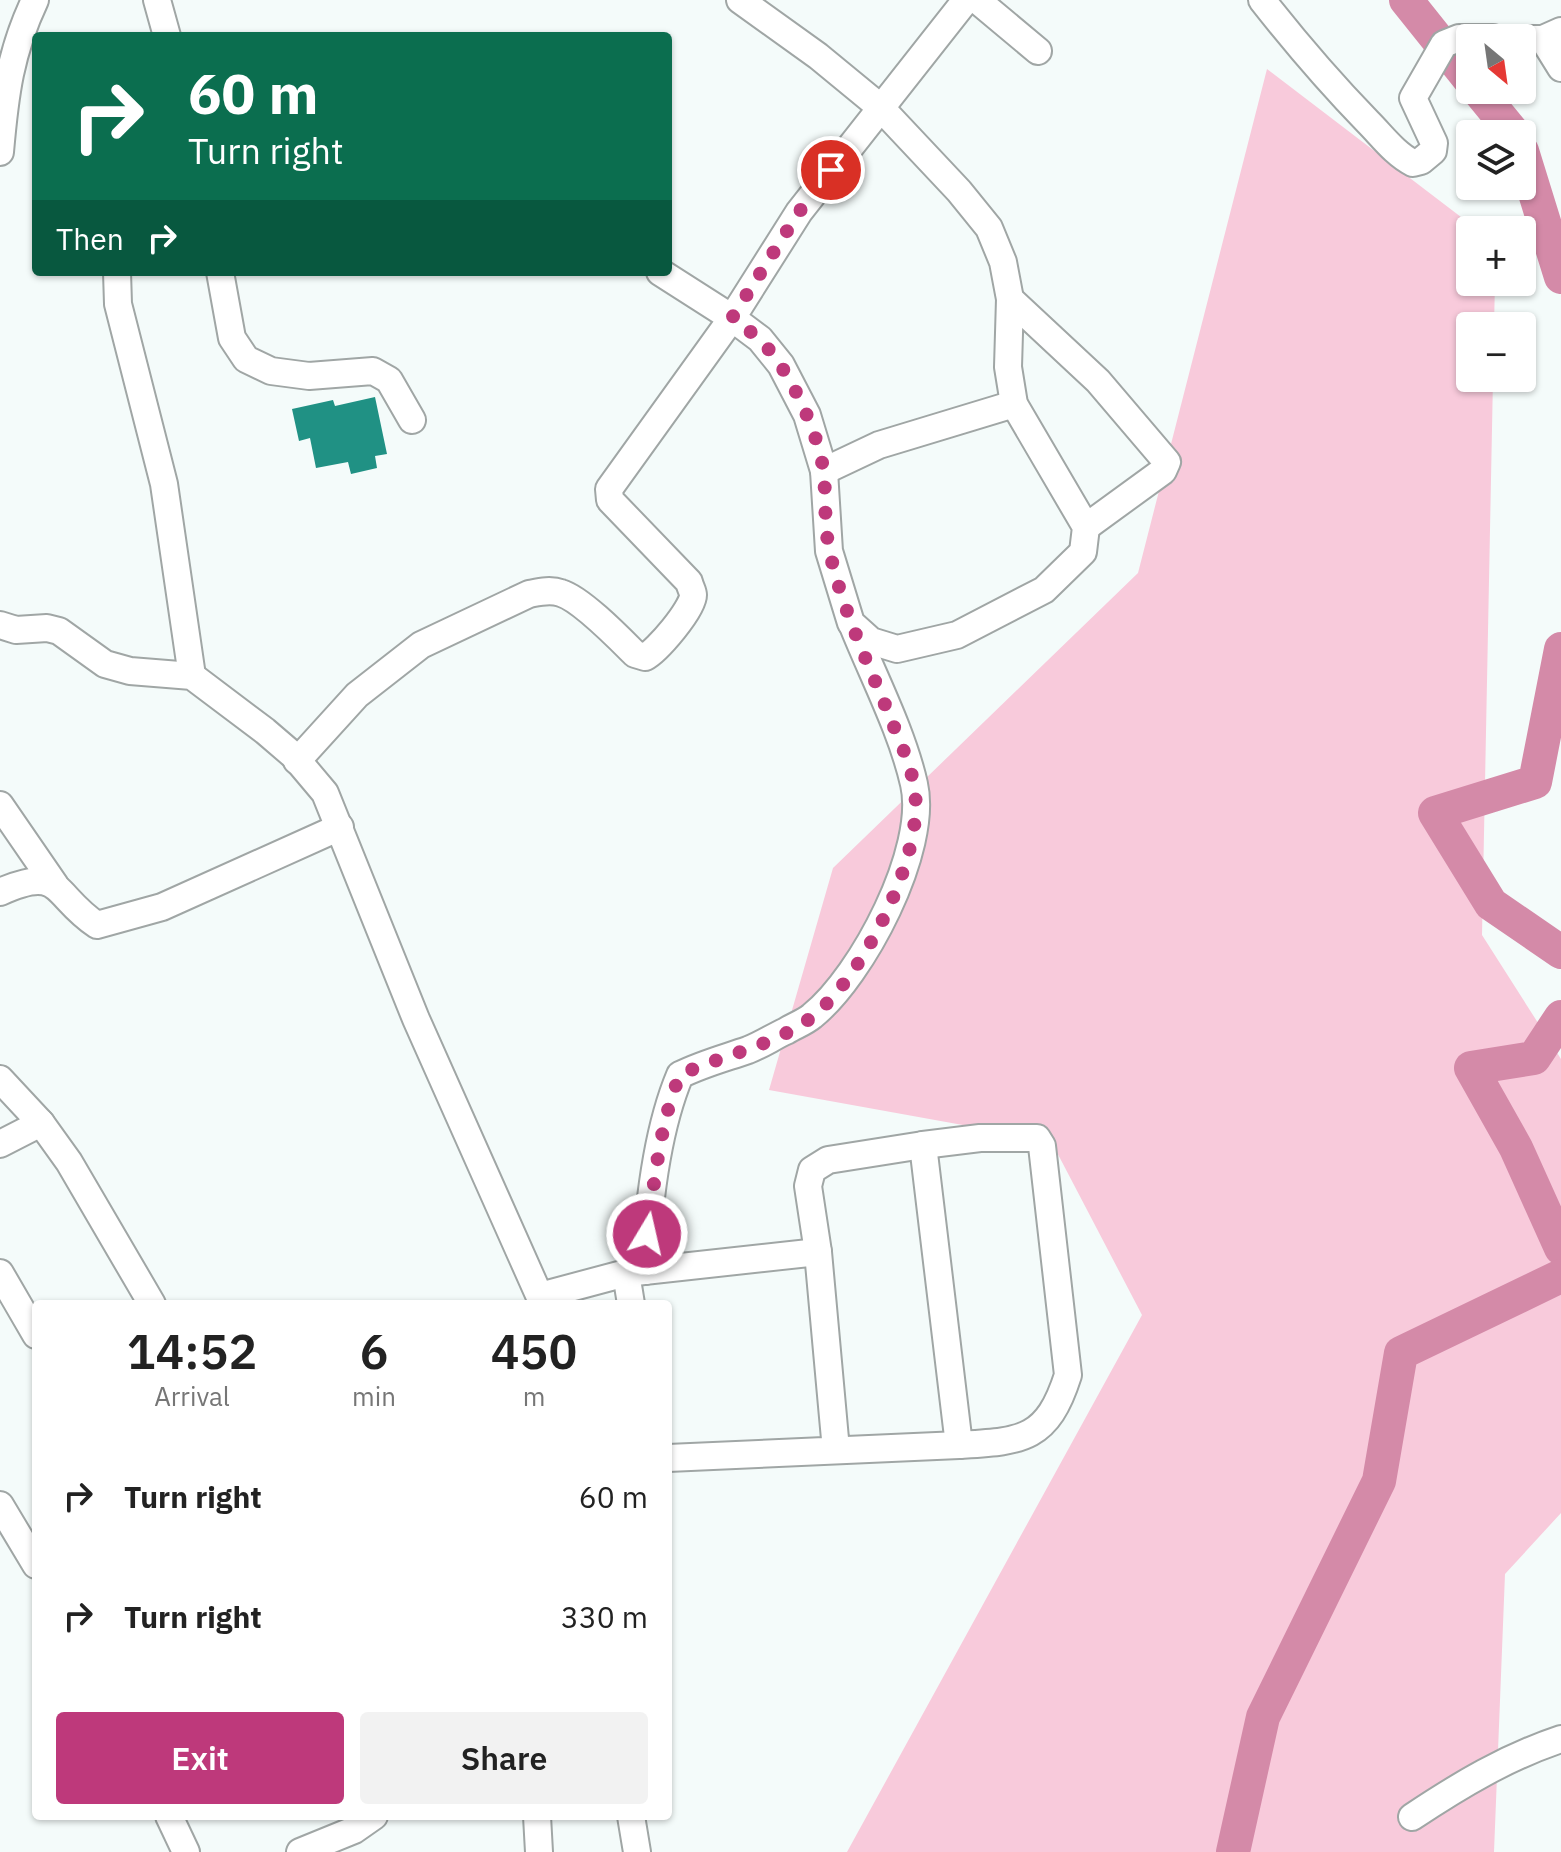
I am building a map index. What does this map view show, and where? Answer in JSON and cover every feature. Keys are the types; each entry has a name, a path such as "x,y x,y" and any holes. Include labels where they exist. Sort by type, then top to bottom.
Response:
{"street":[{"path":"0,152 11,62 35,0"},
{"path":"157,0 166,32"},
{"path":"740,0 818,56 880,107 959,191 989,228 1003,262 1010,299 1008,367 1014,404 1086,527 1083,552 1044,590 957,635 897,649 871,641 851,623"},
{"path":"297,761 357,695 421,645 529,594 546,591 562,593 579,603 635,654 645,657 655,652 690,607 693,595 689,582 610,500 609,489 732,318 799,212 966,0"},
{"path":"977,0 1038,51"},
{"path":"1262,0 1360,114 1396,152 1413,163 1421,161 1433,151 1434,143 1413,98 1444,44 1456,39"},
{"path":"1542,36 1561,68"},
{"path":"117,276 118,304 164,484 192,676"},
{"path":"221,276 232,338 246,359 271,371 309,376 373,371 389,380 412,420"},
{"path":"632,1300 647,1234 661,1145 672,1095 680,1075 752,1049 811,1017 843,986 869,947 887,912 908,852 915,812 915,787 904,753 851,623 829,551 824,471 807,415 781,365 760,339 666,276"},
{"path":"1010,299 1098,381 1167,462 1163,471 1086,527"},
{"path":"824,471 879,445 1014,404"},
{"path":"0,625 16,630 47,628 59,631 105,664 130,671 192,676 265,731 325,793 416,1019 541,1300 636,1272 818,1252"},
{"path":"0,805 55,885 83,916 97,925 162,907 340,827"},
{"path":"0,892 24,881 42,880 55,885"},
{"path":"0,1079 41,1123 77,1175 150,1300"},
{"path":"0,1144 41,1123"},
{"path":"672,1458 959,1445 1002,1442 1030,1434 1048,1419 1060,1400 1068,1375 1042,1146 1037,1138 980,1138 923,1145 828,1160 812,1170 808,1186 818,1252 836,1450"},
{"path":"923,1145 959,1445"},
{"path":"0,1273 32,1328"},
{"path":"0,1505 32,1554"},
{"path":"1412,1817 1472,1778 1532,1749 1561,1739"},
{"path":"171,1820 186,1852"},
{"path":"537,1820 539,1852"},
{"path":"632,1820 637,1852"},
{"path":"300,1852 361,1833"}],"shaded area":[{"path":"1267,69 1460,216 1456,216 1456,296 1495,296 1494,312 1456,312 1456,392 1493,392 1482,935 1561,1059 1561,1513 1505,1574 1494,1852 847,1852 1142,1315 1051,1141 769,1090 833,868 1138,573"}],"building":[{"path":"375,397 387,454 375,456 377,468 351,474 348,462 316,468 310,438 299,441 292,409 333,400 335,406"}],"waterway":[{"path":"1406,0 1456,62"},
{"path":"1489,104 1503,120"},
{"path":"1536,196 1561,277"},
{"path":"1561,649 1535,782 1435,813 1491,904 1561,952"},
{"path":"1561,1017 1534,1058 1471,1068 1516,1148 1561,1248"},
{"path":"1233,1852 1263,1717 1379,1481 1401,1353 1561,1276"}],"route":[{"path":"647,1234 661,1145 672,1095 680,1075 752,1049 811,1017 843,986 869,947 887,912 908,852 915,812 915,787 904,753 851,623 829,551 824,471 807,415 781,365 760,339 732,318 799,212 831,170"}]}
